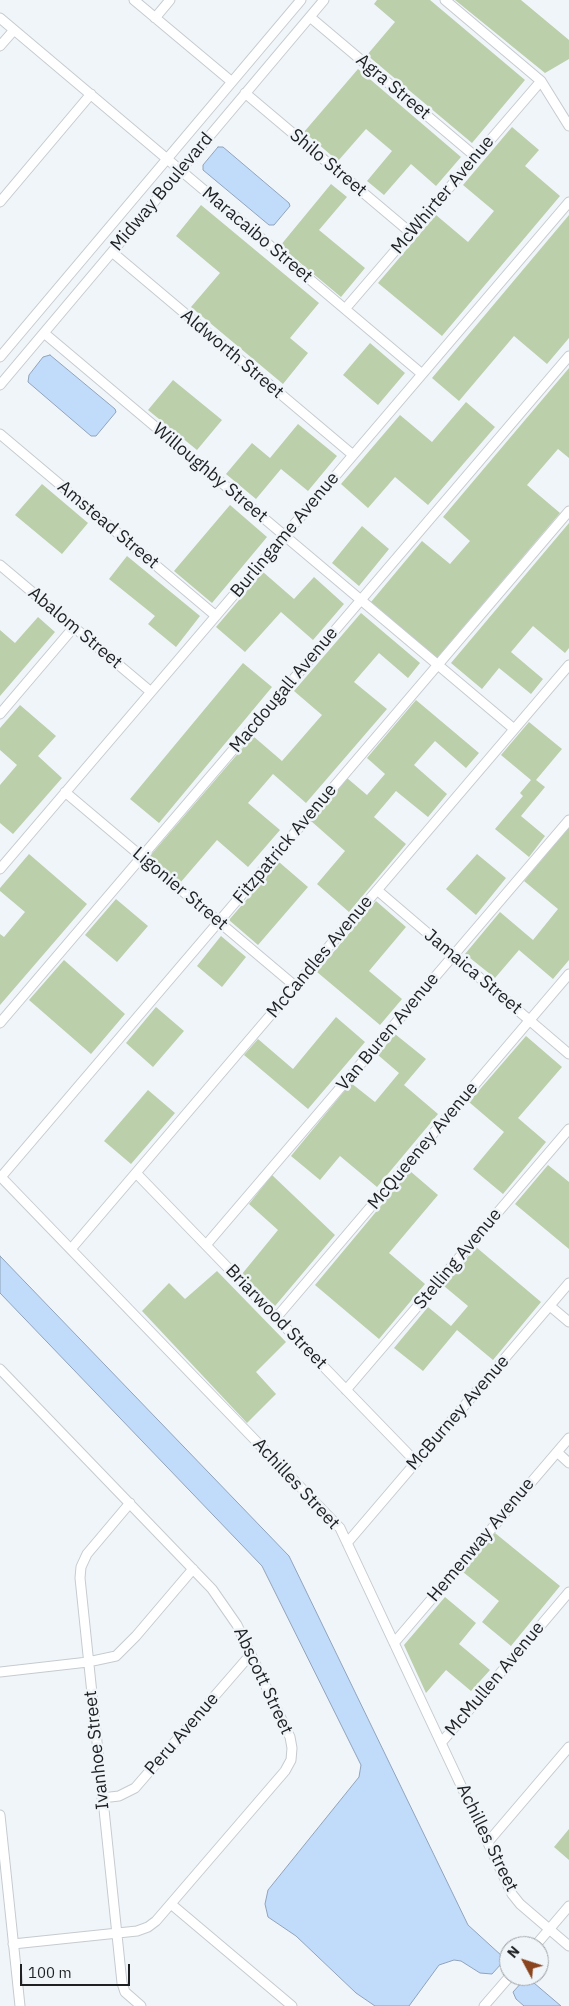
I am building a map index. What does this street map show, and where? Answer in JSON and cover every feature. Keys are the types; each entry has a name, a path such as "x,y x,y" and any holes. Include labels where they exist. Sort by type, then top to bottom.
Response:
{"street":[{"path":"134,0 232,82"},
{"path":"155,18 170,0"},
{"name":"Midway Boulevard","path":"0,357 301,0"},
{"name":"Midway Boulevard","path":"0,385 324,0"},
{"path":"446,0 541,81 569,126"},
{"name":"Agra Street","path":"310,17 476,157"},
{"name":"Maracaibo Street","path":"0,18 422,374"},
{"path":"0,46 14,30"},
{"name":"McWhirter Avenue","path":"345,310 541,81"},
{"name":"Shilo Street","path":"246,93 410,233"},
{"path":"0,202 91,94"},
{"name":"Burlingame Avenue","path":"0,869 569,202"},
{"name":"Aldworth Street","path":"112,252 353,455"},
{"name":"Willoughby Street","path":"44,333 514,730"},
{"name":"Macdougall Avenue","path":"0,1023 569,356"},
{"name":"Amstead Street","path":"0,434 216,616"},
{"name":"Fitzpatrick Avenue","path":"0,1177 569,511"},
{"name":"Abalom Street","path":"0,565 151,692"},
{"path":"0,714 74,627"},
{"name":"McCandles Avenue","path":"71,1249 569,665"},
{"name":"Ligonier Street","path":"65,792 295,986"},
{"name":"Van Buren Avenue","path":"206,1245 569,820"},
{"name":"Jamaica Street","path":"377,890 569,1054"},
{"name":"McQueeney Avenue","path":"276,1318 569,974"},
{"name":"Stelling Avenue","path":"346,1390 569,1129"},
{"name":"Briarwood Street","path":"136,1173 416,1462"},
{"name":"Achilles Street","path":"0,1177 340,1528 512,1894 520,1904 569,1946"},
{"name":"McBurney Avenue","path":"347,1543 569,1283"},
{"path":"550,1306 569,1322"},
{"name":"Abscott Street","path":"0,1369 194,1569 226,1606 251,1654 290,1738 292,1748 291,1760 285,1771 172,1904 148,1927 138,1931 13,1944"},
{"name":"Hemenway Avenue","path":"394,1643 569,1438"},
{"path":"557,1452 569,1463"},
{"name":"Ivanhoe Street","path":"130,1503 87,1554 80,1566 80,1578 122,1983 125,1992 140,2006"},
{"path":"0,1672 105,1660 116,1656 128,1645 194,1569"},
{"name":"McMullen Avenue","path":"441,1742 569,1592"},
{"name":"Peru Avenue","path":"102,1798 119,1796 136,1788 251,1654"},
{"path":"488,1842 569,1747"},
{"path":"0,1816 4,1884 20,2006"},
{"path":"172,1904 292,2006"},
{"path":"543,1936 569,1906"},
{"path":"484,2006 501,1986"}],"green space":[{"path":"377,0 430,0 525,80 472,143 367,55 395,22 374,4"},
{"path":"455,0 521,0 569,40 569,59 545,73"},
{"path":"358,69 461,157 436,186 411,164 384,195 367,181 392,151 366,129 338,161 304,132"},
{"path":"512,127 539,150 525,166 560,196 442,336 378,283 436,215 468,242 494,211 463,185"},
{"path":"331,184 347,197 319,230 365,268 341,297 280,246"},
{"path":"201,205 319,303 290,338 308,353 283,384 191,307 220,273 176,236"},
{"path":"569,215 569,338 547,364 514,336 459,401 432,378"},
{"path":"370,343 405,373 378,405 343,375"},
{"path":"569,368 569,458 558,449 527,485 560,513 437,658 371,602 422,541 450,564 470,541 443,517"},
{"path":"173,380 222,420 197,450 148,410"},
{"path":"466,402 495,427 428,505 395,477 368,508 341,484 400,415 432,442"},
{"path":"298,424 337,456 308,491 281,469 256,499 226,474 252,443 270,458"},
{"path":"42,484 88,523 62,554 15,515"},
{"path":"230,505 267,537 212,603 174,571"},
{"path":"569,523 569,648 565,653 533,626 511,652 543,679 531,694 499,668 482,689 451,663"},
{"path":"362,526 389,549 359,586 332,563"},
{"path":"127,556 200,616 176,647 148,624 155,616 109,579"},
{"path":"263,572 294,599 314,577 344,604 313,640 281,612 245,652 216,627"},
{"path":"361,613 420,663 408,678 379,653 354,682 387,709 306,803 273,774 248,803 280,830 248,867 217,840 180,883 149,857 253,736 282,761 322,715 294,691"},
{"path":"38,617 55,632 0,696 0,630 15,643"},
{"path":"243,663 272,687 159,823 130,799"},
{"path":"416,700 479,753 466,768 435,741 414,765 447,794 428,817 396,791 374,817 406,844 349,912 317,884 345,851 311,821 347,778 367,795 385,774 367,758"},
{"path":"20,705 56,736 38,756 62,778 13,834 0,823 0,785 17,765 0,750 0,728"},
{"path":"529,722 562,749 536,780 545,787 521,816 545,836 529,857 495,829 523,796 520,793 531,780 501,755"},
{"path":"569,827 569,960 553,979 519,950 495,978 465,954 500,912 533,940 558,909 524,881"},
{"path":"29,854 87,904 0,1005 0,934 4,937 25,912 0,891 0,888"},
{"path":"477,854 506,878 476,915 446,889"},
{"path":"279,862 308,887 258,945 229,920"},
{"path":"116,899 148,926 117,962 85,935"},
{"path":"376,901 406,927 369,971 402,999 380,1025 317,972"},
{"path":"221,936 246,957 222,987 197,966"},
{"path":"64,960 125,1014 91,1054 29,1000"},
{"path":"156,1007 184,1031 153,1067 126,1043"},
{"path":"336,1017 365,1042 308,1109 244,1055 258,1039 293,1069"},
{"path":"395,1034 426,1059 404,1085 438,1114 377,1187 340,1156 320,1180 291,1156 351,1083 375,1102 399,1073 378,1055"},
{"path":"526,1036 562,1067 518,1118 546,1142 503,1194 473,1169 504,1132 469,1102"},
{"path":"148,1090 175,1113 131,1164 104,1141"},
{"path":"548,1165 569,1182 569,1249 515,1204"},
{"path":"410,1171 438,1195 389,1253 425,1284 379,1339 315,1285"},
{"path":"272,1175 335,1235 275,1306 242,1274 278,1230 249,1204"},
{"path":"476,1247 541,1302 493,1360 457,1330 423,1371 394,1348 428,1307 451,1326 468,1306 444,1286"},
{"path":"217,1271 286,1342 256,1372 276,1394 247,1423 142,1311 169,1283 185,1299"},
{"path":"495,1533 560,1586 511,1646 482,1622 499,1601 463,1572"},
{"path":"445,1597 476,1623 459,1644 490,1670 471,1691 446,1670 426,1693 404,1645"},
{"path":"569,1829 569,1860 554,1847"}],"water":[{"path":"218,147 223,147 289,203 290,206 274,225 269,225 203,170 203,165"},
{"path":"50,355 115,409 116,412 96,436 91,436 28,382 29,375 43,357"},
{"path":"0,1256 289,1556 468,1925 499,1953 499,1966 492,1974 480,1973 461,1961 454,1960 439,1965 409,2006 375,2006 356,1993 296,1936 268,1917 265,1904 268,1890 359,1777 361,1765 262,1566 0,1293"},
{"path":"518,1986 538,1986 561,2006 524,2006 516,1999 513,1992"}]}
